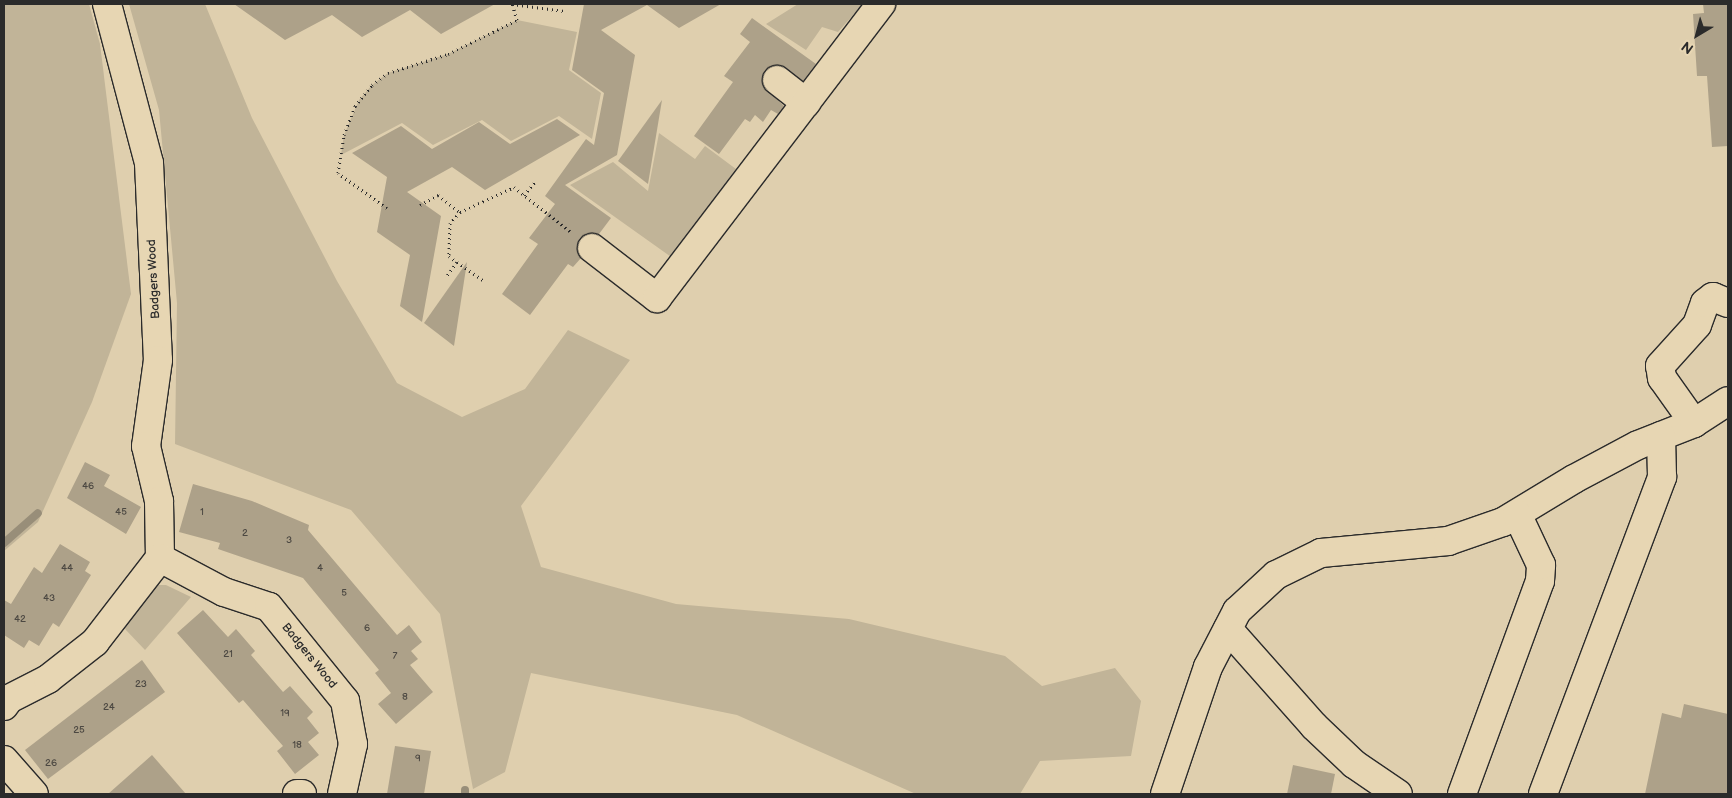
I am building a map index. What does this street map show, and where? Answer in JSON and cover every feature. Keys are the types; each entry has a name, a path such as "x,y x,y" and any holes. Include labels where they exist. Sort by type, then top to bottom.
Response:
{"street":[{"name":"Badgers Wood","path":"107,4 149,163 158,360 146,446 158,501 160,558 224,592 268,607 339,693 345,701 353,744 342,794"},
{"path":"592,248 656,298 881,4"},
{"path":"777,80 806,103"},
{"path":"1694,423 1662,378 1660,366 1697,325 1705,303 1713,298 1728,303"},
{"path":"1165,794 1208,667 1238,611 1276,575 1321,553 1448,541 1517,514 1574,479 1661,436 1694,423 1728,401"},
{"path":"1543,794 1662,477 1661,436"},
{"path":"1462,794 1540,581 1541,565 1517,514"},
{"path":"4,706 9,699 48,679 95,642 160,558"},
{"path":"1228,629 1314,726 1354,764 1398,794"},
{"path":"4,760 34,794"},
{"path":"297,794 302,794"}],"path":[{"path":"386,208 338,174 344,135 355,106 372,84 388,73 448,54 517,20 512,4 565,11"},
{"path":"524,195 535,182"},
{"path":"483,280 449,256 450,223 460,212 514,187 592,248"},
{"path":"420,205 438,195 460,212"},
{"path":"446,277 457,262"}],"shaded area":[{"path":"4,4 89,4 100,44 131,294 92,402 38,522 4,551"},
{"path":"129,4 205,4 252,118 337,281 397,383 462,417 525,389 568,330 630,360 521,506 541,567 676,604 849,619 1005,656 1042,686 1115,668 1141,701 1131,756 1040,761 1020,794 916,794 737,715 531,673 505,772 473,789 440,614 351,510 175,444 177,303 159,110"},
{"path":"798,4 860,4 861,6 838,32 822,27 806,50 766,24"},
{"path":"517,20 577,32 569,70 601,93 592,139 559,116 511,141 482,120 433,145 402,123 341,155 344,135 359,100 372,85 388,73 448,54"},
{"path":"659,133 695,159 705,146 740,172 674,259 570,185 613,162 648,191"},
{"path":"152,585 166,585 191,597 145,650 125,629 134,607"}],"building":[{"path":"234,4 495,4 441,34 410,10 362,37 332,15 285,40"},
{"path":"584,4 721,4 679,28 647,5 601,30 635,55 617,155 565,185 611,218 599,234 587,233 580,238 577,246 581,258 573,267 568,264 530,315 502,294 538,244 529,238 555,204 545,196 586,139 594,145 604,93 572,70"},
{"path":"1703,4 1728,4 1728,146 1712,147 1707,76 1697,76 1693,14 1704,13"},
{"path":"752,18 816,64 803,81 780,65 765,70 763,86 784,106 778,114 771,110 763,122 755,115 750,122 745,119 719,154 694,136 733,82 724,76 750,42 740,34"},
{"path":"662,100 648,184 618,161"},
{"path":"557,119 580,135 485,190 452,167 407,192 441,216 422,322 400,306 410,255 377,232 387,177 352,153 401,126 432,149 479,122 510,144"},
{"path":"467,262 454,346 424,323"},
{"path":"85,462 110,475 104,486 141,507 126,534 67,498"},
{"path":"193,484 252,501 309,525 308,530 397,635 409,625 422,642 411,651 418,659 410,665 433,692 396,724 378,704 391,693 375,673 379,670 303,578 218,549 220,543 179,532"},
{"path":"60,544 90,562 85,571 91,575 59,627 53,623 39,646 29,640 24,648 4,635 4,600 11,604 34,567 42,573"},
{"path":"203,610 228,637 236,629 255,651 251,655 283,692 290,686 313,712 307,718 319,733 308,742 319,755 295,774 277,751 283,746 243,700 239,703 177,633"},
{"path":"142,660 165,692 48,779 25,750"},
{"path":"1684,704 1728,714 1728,794 1645,794 1662,713 1681,718"},
{"path":"395,746 431,751 424,794 387,794"},
{"path":"152,755 186,794 108,794"},
{"path":"1293,765 1335,774 1331,794 1287,794"}],"waterway":[{"path":"4,543 38,513"}]}
